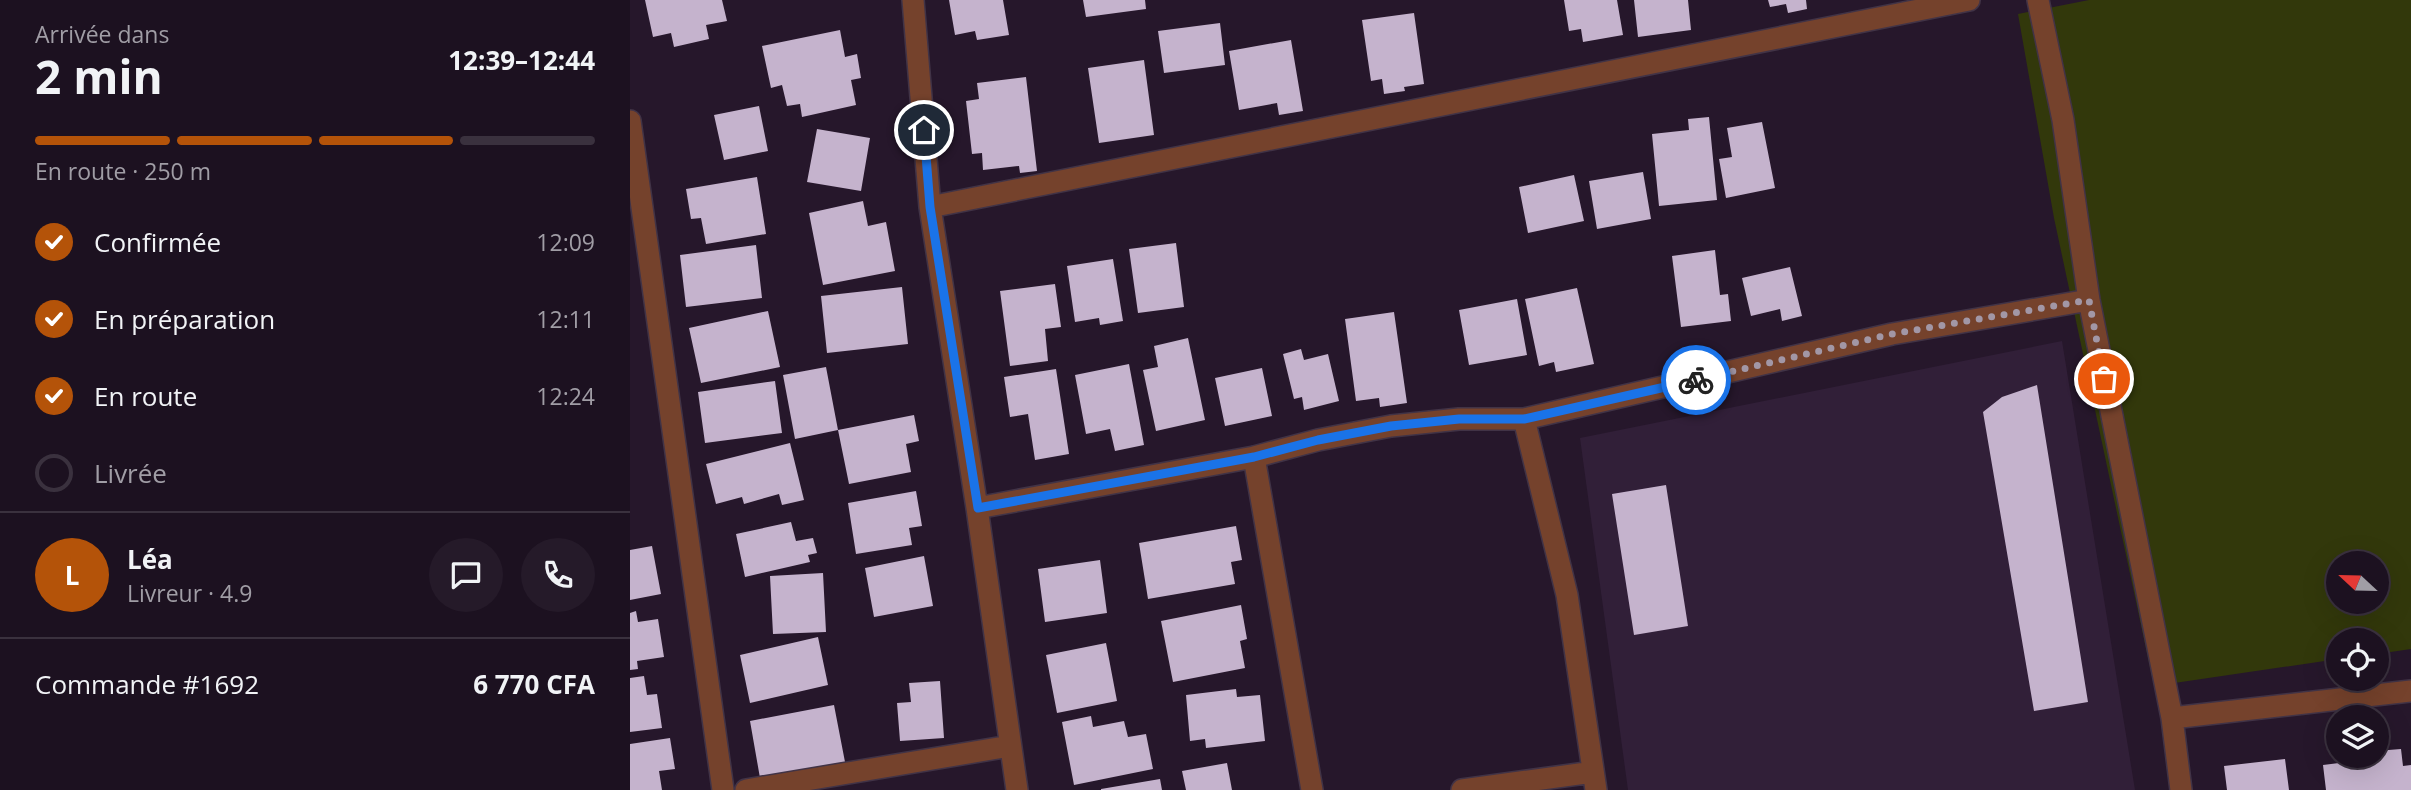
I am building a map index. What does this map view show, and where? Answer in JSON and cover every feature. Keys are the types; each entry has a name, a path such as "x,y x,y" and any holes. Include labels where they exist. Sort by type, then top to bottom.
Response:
{"street":[{"path":"914,0 930,207 978,508 1017,790"},
{"path":"930,207 1969,0"},
{"path":"2038,0 2063,120 2089,300 2165,694 2172,718 2182,790"},
{"path":"630,121 723,790"},
{"path":"978,508 1254,457 1318,440 1391,426 1459,419 1524,419 1892,334 2089,300"},
{"path":"1462,790 1595,781 1567,595 1524,419"},
{"path":"1254,457 1312,790"},
{"path":"2172,718 2411,691"},
{"path":"746,790 1010,746"}],"shaded area":[{"path":"2062,341 2135,790 1628,790 1580,438"}],"green space":[{"path":"2089,0 2411,0 2411,649 2389,652 2389,628 2326,628 2326,661 2154,686 2054,218 2018,14"}],"building":[{"path":"645,0 722,0 727,21 706,25 709,39 674,47 671,33 653,37"},
{"path":"949,0 1003,0 1009,35 977,40 975,31 955,35"},
{"path":"1083,0 1145,0 1146,9 1086,17"},
{"path":"1564,0 1617,0 1623,35 1583,42 1581,29 1569,31"},
{"path":"1634,0 1688,0 1691,30 1638,37"},
{"path":"1768,0 1806,0 1807,9 1788,13 1786,4 1770,7"},
{"path":"1414,13 1424,84 1404,87 1405,91 1384,94 1382,79 1371,81 1362,20"},
{"path":"1220,23 1225,65 1164,73 1158,31"},
{"path":"840,30 845,57 857,54 861,78 851,80 856,105 802,117 800,104 787,106 782,85 771,88 762,46"},
{"path":"1291,40 1303,111 1279,115 1277,103 1239,110 1229,51"},
{"path":"1144,60 1154,135 1099,143 1088,68"},
{"path":"1026,77 1037,171 1020,173 1019,166 983,170 982,153 972,154 966,101 979,99 977,83"},
{"path":"759,106 768,151 724,160 714,115"},
{"path":"1709,117 1717,200 1659,206 1652,134 1689,130 1688,119"},
{"path":"1762,122 1775,188 1726,198 1719,159 1732,157 1727,128"},
{"path":"817,129 870,138 861,191 807,182"},
{"path":"1643,172 1651,219 1597,229 1589,181"},
{"path":"1574,175 1584,221 1528,233 1519,187"},
{"path":"757,177 766,234 706,244 701,218 691,219 686,189"},
{"path":"863,201 868,226 886,222 895,271 823,285 809,213"},
{"path":"1176,243 1184,307 1138,313 1129,249"},
{"path":"756,245 762,298 686,307 680,255"},
{"path":"1715,250 1720,295 1728,294 1731,321 1681,327 1672,256"},
{"path":"1113,259 1123,321 1100,325 1099,318 1075,322 1067,266"},
{"path":"1790,267 1802,316 1782,321 1780,309 1751,316 1742,278"},
{"path":"1055,284 1061,327 1045,329 1048,361 1010,366 1000,291"},
{"path":"902,287 908,344 827,353 821,296"},
{"path":"1577,288 1594,364 1556,372 1554,362 1539,366 1525,299"},
{"path":"1517,299 1527,355 1469,365 1459,310"},
{"path":"768,311 780,367 701,383 689,328"},
{"path":"1394,312 1407,403 1380,407 1379,398 1356,401 1345,319"},
{"path":"1188,338 1205,420 1156,431 1143,370 1158,367 1154,346"},
{"path":"1301,349 1304,360 1328,354 1339,401 1304,410 1302,397 1294,399 1283,354"},
{"path":"1129,364 1144,445 1115,451 1110,429 1086,434 1075,375"},
{"path":"826,367 838,430 795,439 783,375"},
{"path":"1262,368 1272,416 1225,426 1215,378"},
{"path":"1056,369 1069,454 1035,460 1028,414 1010,417 1004,377"},
{"path":"775,381 782,433 705,443 698,392"},
{"path":"2037,385 2088,702 2034,711 1983,412 2002,397"},
{"path":"914,415 919,441 906,444 911,472 849,484 838,430"},
{"path":"790,443 804,500 782,505 779,494 744,504 742,497 716,504 706,464"},
{"path":"1666,485 1688,626 1634,635 1612,494"},
{"path":"916,491 922,526 909,528 912,545 856,554 848,503"},
{"path":"791,522 796,541 813,538 817,553 808,555 810,562 745,577 736,534"},
{"path":"1236,526 1242,560 1231,562 1235,584 1148,599 1139,543"},
{"path":"652,546 661,594 630,600 630,550"},
{"path":"924,556 933,606 874,617 865,568"},
{"path":"1100,560 1107,613 1045,622 1038,569"},
{"path":"823,573 826,632 773,634 770,576"},
{"path":"1241,605 1247,639 1240,641 1245,668 1173,682 1161,621"},
{"path":"636,611 638,622 658,619 664,657 637,661 638,669 630,670 630,613"},
{"path":"818,637 828,685 750,703 740,655"},
{"path":"1106,643 1117,701 1057,713 1046,655"},
{"path":"644,676 647,695 657,694 662,728 630,732 630,678"},
{"path":"940,681 944,738 900,741 897,703 911,702 909,683"},
{"path":"1236,689 1237,697 1260,695 1265,741 1206,748 1205,739 1190,741 1186,695"},
{"path":"834,705 845,762 760,778 750,721"},
{"path":"1091,716 1093,727 1124,721 1128,737 1146,734 1153,769 1074,785 1062,722"},
{"path":"670,738 675,769 659,771 662,790 630,790 630,744"},
{"path":"2401,749 2403,766 2411,765 2411,790 2326,790 2323,765 2326,765 2326,768 2389,768 2389,750"},
{"path":"2285,759 2289,790 2227,790 2224,766"},
{"path":"1227,763 1232,790 1186,790 1182,771"},
{"path":"1160,779 1162,790 1101,790 1101,789"}],"way so far":[{"path":"1696,380 1892,334 2089,300 2104,379"}],"route":[{"path":"924,130 930,207 978,508 1254,457 1318,440 1391,426 1459,419 1524,419 1696,380"}]}
